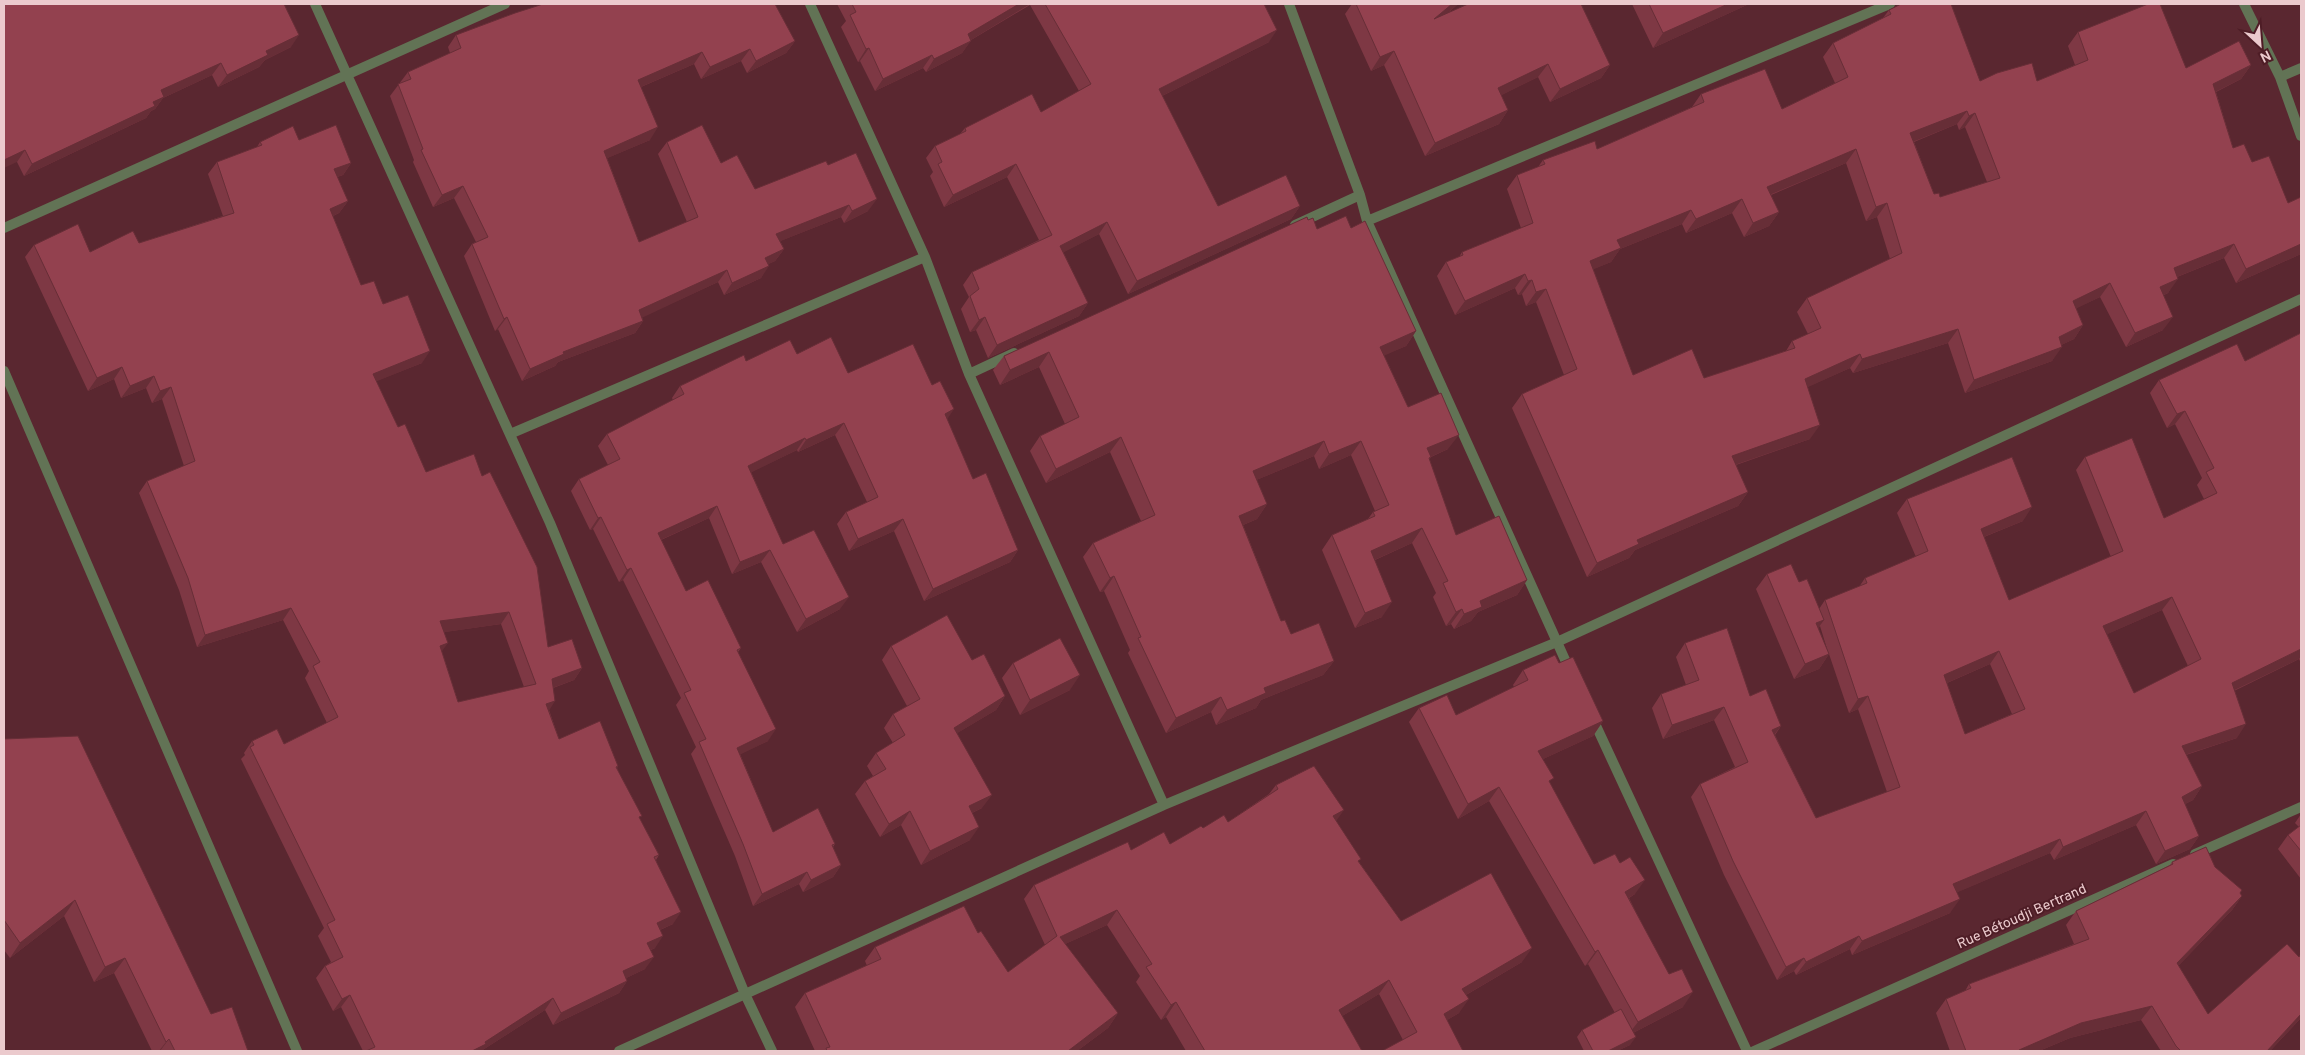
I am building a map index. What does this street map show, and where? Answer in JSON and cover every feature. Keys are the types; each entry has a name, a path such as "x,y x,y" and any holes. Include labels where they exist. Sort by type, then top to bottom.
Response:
{"street":[{"path":"315,4 550,523 745,994 772,1051"},
{"path":"4,228 505,4"},
{"path":"810,4 925,257 969,374 1164,805"},
{"path":"1289,4 1360,195 1367,221 1577,687"},
{"path":"1367,221 1890,4"},
{"path":"2244,4 2280,77 2301,136"},
{"path":"2280,77 2301,68"},
{"path":"1289,227 1360,195"},
{"path":"510,434 925,257"},
{"path":"620,1051 1164,805 1557,642 2301,299"},
{"path":"969,374 1023,349"},
{"path":"4,371 297,1051"},
{"path":"1586,704 1747,1051"},
{"name":"Rue Bétoudji Bertrand","path":"1754,1051 2301,807"}],"building":[{"path":"4,4 284,4 299,35 266,51 268,55 227,75 221,63 161,90 164,97 153,102 155,106 32,164 25,150 4,160"},
{"path":"543,4 775,4 795,41 756,61 750,49 710,67 702,52 638,80 658,127 604,151 639,242 698,217 667,142 702,125 721,163 737,155 755,189 826,161 828,165 856,153 877,199 852,211 849,205 776,234 784,249 765,258 769,266 732,283 727,270 639,310 643,321 563,352 564,354 530,369 507,317 504,319 472,244 488,237 463,186 442,195 421,150 423,149 398,84 411,79 408,72 461,48 456,35"},
{"path":"852,4 1019,4 968,34 971,41 934,59 932,55 883,79 869,48 866,49 850,15 856,12"},
{"path":"1045,4 1264,4 1277,30 1159,89 1218,206 1286,175 1300,206 1137,281 1107,222 1060,246 1088,303 997,345 985,317 979,320 970,296 979,289 972,272 1052,235 1016,164 953,195 938,164 942,162 935,146 966,131 965,128 1032,94 1041,112 1091,84"},
{"path":"1356,4 1452,4 1434,19 1468,4 1581,4 1610,65 1560,89 1548,64 1498,88 1508,110 1435,143 1394,51 1380,57"},
{"path":"1649,4 1728,4 1663,33"},
{"path":"1901,4 1951,4 1980,81 1997,73 2032,63 2037,81 2088,60 2078,32 2148,4 2160,4 2186,68 2239,41 2251,65 2213,84 2233,148 2244,144 2252,162 2269,156 2288,203 2301,197 2301,244 2246,269 2234,244 2174,268 2178,279 2160,287 2173,317 2135,333 2110,283 2073,301 2083,325 2059,337 2062,347 1974,380 1958,329 1862,359 1860,354 1805,379 1820,425 1732,456 1748,492 1637,540 1639,544 1597,563 1522,394 1577,369 1546,289 1536,292 1532,280 1528,281 1525,274 1465,301 1446,262 1463,255 1462,252 1533,223 1517,175 1545,164 1543,160 1595,141 1597,149 1704,102 1701,94 1765,69 1782,109 1848,77 1833,43 1891,14 1889,10","holes":["1967,111 1969,116 1975,113 2000,178 1940,197 1939,193 1934,194 1910,133","1856,149 1876,207 1887,203 1902,253 1807,298 1821,328 1792,341 1795,348 1704,378 1692,349 1633,375 1590,261 1621,248 1617,240 1691,210 1696,219 1742,199 1753,223 1779,212 1767,187"]},
{"path":"336,125 351,163 334,169 348,201 330,209 361,285 374,281 383,304 408,295 430,351 373,374 398,427 405,424 426,472 474,454 482,476 490,472 537,567 548,647 572,639 582,668 552,679 555,701 546,704 559,739 600,721 618,766 616,767 642,816 639,817 659,855 654,857 681,912 657,923 663,936 647,943 654,957 623,971 627,981 561,1013 553,998 485,1042 486,1044 472,1051 366,1051 375,1047 350,995 342,999 325,966 343,957 327,924 335,920 250,747 254,745 252,741 277,729 284,744 338,717 313,666 320,662 291,608 205,635 188,578 147,481 195,461 171,387 160,391 154,376 130,386 122,367 97,378 34,245 78,224 90,252 133,231 139,243 234,213 217,162 262,145 260,142 293,126 299,140","holes":["509,612 536,684 458,702 440,646 448,643 440,621"]},
{"path":"1346,216 1351,228 1365,221 1416,331 1380,347 1408,407 1441,393 1459,435 1427,448 1456,535 1499,516 1527,580 1480,601 1482,607 1464,614 1462,609 1456,612 1443,583 1448,581 1422,528 1371,551 1392,602 1365,613 1332,535 1375,516 1373,512 1389,505 1361,441 1329,454 1324,441 1253,471 1267,504 1239,516 1281,621 1285,620 1291,634 1319,623 1334,661 1264,688 1266,693 1227,710 1221,697 1176,718 1138,638 1141,637 1114,576 1110,578 1093,543 1155,515 1121,437 1056,469 1040,436 1079,417 1049,352 1010,370 1004,356 1307,217 1308,220 1313,218 1317,229"},
{"path":"2301,333 2301,649 2232,683 2246,724 2182,746 2202,786 2182,797 2199,836 2165,851 2146,811 2063,847 2060,839 1953,884 1960,899 1862,941 1859,936 1806,962 1804,958 1786,967 1733,861 1700,784 1748,762 1724,707 1672,725 1661,694 1699,680 1685,643 1727,628 1750,696 1766,689 1781,726 1772,730 1816,818 1900,787 1868,696 1858,699 1825,600 1867,583 1865,578 1928,551 1907,499 2012,457 2032,507 1981,529 2009,600 2123,551 2085,457 2132,438 2164,518 2217,493 2206,472 2214,468 2185,411 2177,414 2159,380 2237,344 2245,361","holes":["2172,597 2201,659 2134,693 2103,626","1999,651 2025,709 1965,734 1944,675"]},
{"path":"831,337 848,373 913,344 932,385 940,381 954,409 945,414 973,479 986,473 1018,550 933,589 903,519 858,539 846,512 878,497 844,423 806,440 805,438 748,466 783,544 814,530 849,597 806,619 770,550 740,562 717,506 658,533 686,591 708,580 741,648 737,650 776,729 737,748 773,832 818,808 835,844 832,845 841,865 811,880 807,872 762,894 743,844 699,742 706,739 684,693 691,690 631,568 627,570 601,517 598,518 579,479 620,459 607,434 684,394 680,386 744,355 746,361 790,340 797,354"},
{"path":"1791,564 1799,582 1807,579 1824,620 1816,623 1829,654 1805,664 1767,574"},
{"path":"947,615 972,660 984,654 1005,696 954,728 992,795 969,806 979,827 930,851 910,811 889,824 865,781 886,769 876,753 905,735 893,714 920,699 891,646"},
{"path":"1060,638 1080,675 1030,700 1013,663"},
{"path":"1555,655 1559,663 1573,657 1603,721 1538,751 1554,778 1549,781 1594,864 1615,854 1620,863 1630,857 1645,880 1625,892 1669,974 1682,969 1693,992 1638,1022 1598,950 1595,952 1499,787 1468,804 1419,708 1447,695 1456,715 1528,680 1523,670"},
{"path":"78,736 211,1014 232,1007 248,1051 175,1051 169,1039 166,1042 125,958 105,967 75,900 20,943 4,920 4,739"},
{"path":"1314,766 1344,810 1333,816 1361,859 1358,861 1401,921 1491,873 1532,948 1462,989 1469,999 1444,1014 1463,1051 1382,1051 1417,1032 1389,980 1339,1010 1362,1051 1205,1051 1176,1002 1171,1005 1146,967 1152,964 1117,910 1060,937 1118,1013 1068,1051 827,1051 826,1048 830,1047 805,993 881,959 875,947 964,906 978,933 981,931 1008,972 1057,936 1034,885 1128,842 1131,850 1164,832 1170,844 1201,826 1203,828 1224,815 1228,822 1278,789 1276,785"},
{"path":"2301,825 2301,851 2288,835"},
{"path":"2206,847 2215,867 2242,890 2240,893 2242,896 2177,963 2208,1014 2287,944 2299,957 2301,954 2301,1014 2267,1051 2181,1051 2152,1006 2081,1023 2019,1051 1966,1051 1946,999 1971,988 1969,984 2089,939 2076,911 2173,864 2172,862"},
{"path":"1621,1009 1636,1037 1608,1051 1593,1051 1582,1030"}]}
